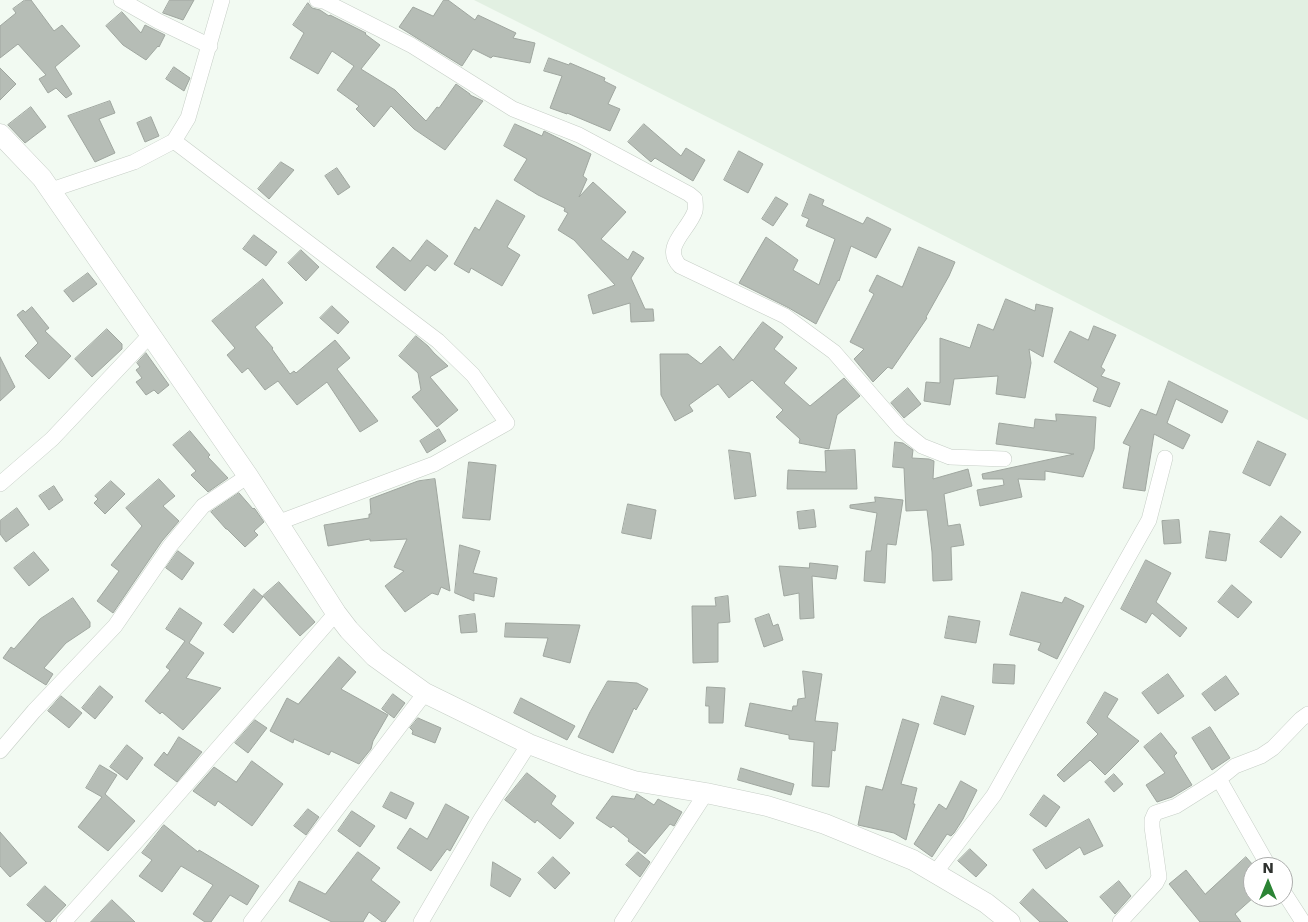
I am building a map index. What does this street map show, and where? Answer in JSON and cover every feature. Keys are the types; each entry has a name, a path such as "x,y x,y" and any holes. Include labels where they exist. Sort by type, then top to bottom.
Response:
{"main road":[{"path":"0,134 51,190 248,476 336,613 349,630 375,657 425,693 529,744 581,764 634,781 706,793 767,806 825,824 913,860 986,903 1010,922"}],"street":[{"path":"121,0 210,46"},
{"path":"51,190 134,162 174,141 188,118 222,0"},
{"path":"317,0 324,1 411,45 513,109 579,135 689,194 695,199 695,210 672,250 673,259 680,266 785,316 834,352 901,429 922,446 950,458 1004,459"},
{"path":"174,141 438,341 473,375 507,423 434,464 277,523"},
{"path":"0,484 52,439 151,334"},
{"path":"935,873 994,794 1149,520 1165,458"},
{"path":"0,751 34,711 115,626 170,546 203,506 248,476"},
{"path":"64,922 336,613"},
{"path":"251,922 425,693"},
{"path":"1120,922 1156,883 1159,877 1152,827 1155,813 1176,806 1219,779 1235,766 1261,756 1273,748 1308,714"},
{"path":"421,922 481,819 529,744"},
{"path":"1219,779 1263,857"},
{"path":"622,922 706,793"},
{"path":"1293,907 1303,922"}],"shaded area":[{"path":"474,0 1308,0 1308,420 927,227"}],"building":[{"path":"25,0 31,0 54,31 62,25 80,46 55,67 72,94 66,98 56,88 48,93 39,79 46,75 18,44 0,58 0,26 16,13 13,9"},
{"path":"170,0 194,0 183,20 163,13"},
{"path":"444,0 448,0 475,20 478,15 516,33 513,38 535,43 530,63 493,56 491,58 473,49 462,66 399,27 413,7 433,16"},
{"path":"308,3 312,8 320,10 366,33 380,45 361,69 395,90 426,121 437,107 439,108 456,84 470,95 483,101 445,150 414,129 391,106 374,127 356,109 359,106 337,90 354,66 332,51 318,74 290,58 304,33 293,25"},
{"path":"122,12 141,33 145,25 165,35 159,47 146,60 123,45 106,26"},
{"path":"549,58 569,65 570,63 605,78 604,81 616,87 608,104 620,109 610,131 550,108 562,76 544,71"},
{"path":"174,67 190,78 184,91 166,79"},
{"path":"0,68 16,84 0,100"},
{"path":"110,101 115,113 99,119 115,153 95,162 68,116"},
{"path":"31,107 46,127 25,143 8,125"},
{"path":"151,117 159,136 145,142 137,123"},
{"path":"515,124 542,136 544,131 591,154 583,176 587,179 579,197 593,182 626,212 601,239 628,260 633,251 644,258 631,278 645,309 653,309 654,321 631,322 630,303 593,314 588,295 615,285 574,240 558,230 568,213 564,211 565,208 538,195 514,180 527,159 504,146"},
{"path":"644,124 681,156 686,148 705,160 693,181 655,158 651,162 628,142"},
{"path":"739,151 763,164 748,193 724,180"},
{"path":"281,162 294,170 269,199 258,189"},
{"path":"337,168 350,187 338,195 325,176"},
{"path":"810,194 824,200 822,205 863,224 867,217 891,229 876,258 851,246 839,281 816,324 739,283 766,237 798,260 793,270 819,285 835,239 806,226 809,219 802,216"},
{"path":"776,197 788,204 773,226 762,219"},
{"path":"497,200 525,216 507,247 520,255 502,286 471,268 469,273 454,264 475,227 479,230"},
{"path":"254,235 277,252 266,266 243,249"},
{"path":"427,240 448,256 435,271 427,265 405,291 376,267 393,247 410,261"},
{"path":"919,247 955,262 927,318 892,369 888,367 873,382 854,359 864,349 850,342 874,294 869,291 877,275 902,287"},
{"path":"301,250 319,267 306,281 288,263"},
{"path":"88,273 97,284 73,302 64,291"},
{"path":"263,279 283,303 255,327 273,348 290,374 294,371 296,373 335,340 350,358 337,369 378,421 360,432 327,382 297,405 278,381 265,390 248,368 242,373 227,355 235,348 212,321"},
{"path":"1006,299 1035,311 1036,304 1053,308 1043,357 1029,349 1031,363 1025,398 996,394 998,376 954,379 950,405 924,401 926,382 940,383 940,338 970,348 978,324 993,330"},
{"path":"332,306 349,322 338,334 320,318"},
{"path":"32,307 49,328 45,331 71,356 49,379 25,356 38,343 17,315 23,310 25,312"},
{"path":"763,322 783,337 774,349 797,368 784,383 810,406 844,378 860,396 837,415 829,449 799,443 800,439 776,417 783,410 752,380 729,398 718,384 689,405 693,411 675,421 661,395 660,354 688,354 701,364 720,346 733,360"},
{"path":"1094,326 1116,335 1101,367 1105,370 1101,376 1120,383 1110,407 1093,401 1098,388 1054,362 1070,331 1088,340"},
{"path":"107,329 122,344 122,349 92,377 75,359"},
{"path":"416,336 448,366 430,377 458,410 437,427 412,397 421,390 418,373 399,356"},
{"path":"146,353 169,385 158,394 154,390 146,395 136,382 142,378 136,370 140,367 137,363"},
{"path":"0,357 15,387 0,401"},
{"path":"1169,381 1228,411 1222,423 1176,399 1167,423 1190,435 1183,449 1154,434 1145,491 1123,488 1130,446 1123,443 1141,409 1156,415"},
{"path":"908,388 921,404 904,418 891,403"},
{"path":"1056,414 1096,417 1094,449 1083,477 1045,471 1045,480 1018,479 1022,497 980,506 977,490 1004,485 1003,479 983,479 982,474 1074,454 996,444 999,423 1034,428 1035,419 1056,421"},
{"path":"439,429 446,441 427,453 420,441"},
{"path":"190,431 210,455 208,457 228,478 208,492 191,475 196,471 173,445"},
{"path":"1258,441 1286,454 1270,486 1243,473"},
{"path":"895,442 903,443 913,450 912,458 934,461 933,479 968,469 972,486 944,494 948,526 960,524 964,545 951,547 952,580 933,581 927,510 906,511 904,468 893,467"},
{"path":"729,450 750,453 756,496 735,499"},
{"path":"855,450 857,489 787,489 788,470 826,472 825,451"},
{"path":"469,462 496,465 490,520 463,518"},
{"path":"159,479 175,496 163,506 179,521 162,541 113,613 97,601 119,571 111,565 142,526 126,508"},
{"path":"435,479 450,591 441,587 438,595 432,593 405,612 385,586 404,571 394,567 407,539 370,541 370,539 328,546 324,525 369,518 369,514 371,514 370,499 418,481"},
{"path":"111,481 125,494 105,514 94,503 98,499 95,496"},
{"path":"54,486 63,500 49,510 39,496"},
{"path":"239,493 255,509 264,522 254,531 258,535 245,547 211,512"},
{"path":"875,497 903,500 896,545 887,544 885,583 864,581 866,551 871,551 877,513 850,508 850,505 875,502"},
{"path":"628,504 656,510 651,539 622,533"},
{"path":"17,508 29,525 6,542 0,534 0,521"},
{"path":"814,510 816,527 799,529 797,512"},
{"path":"1281,516 1301,532 1281,558 1260,542"},
{"path":"1179,520 1181,543 1164,544 1162,521"},
{"path":"1210,531 1230,534 1226,561 1206,558"},
{"path":"460,545 480,551 473,573 497,578 494,597 474,593 474,601 455,593"},
{"path":"178,551 194,563 182,580 166,568"},
{"path":"34,552 49,570 29,586 14,568"},
{"path":"1146,560 1171,573 1156,602 1187,628 1180,637 1152,613 1146,623 1121,609"},
{"path":"810,563 838,566 836,579 812,576 814,618 800,619 799,593 784,596 779,566 809,568"},
{"path":"279,582 315,622 300,636 263,596"},
{"path":"1232,585 1252,602 1238,618 1218,602"},
{"path":"254,589 263,597 233,633 224,625"},
{"path":"1022,592 1062,603 1065,597 1084,606 1057,659 1038,650 1041,643 1010,635"},
{"path":"728,596 730,622 718,623 718,662 693,663 692,606 716,606 715,598"},
{"path":"73,598 90,622 90,627 66,643 44,668 53,674 46,685 3,658 11,647 14,649 40,619"},
{"path":"180,608 202,623 189,643 204,653 186,678 221,688 183,730 162,712 160,714 145,701 170,670 166,667 185,641 166,629"},
{"path":"475,614 477,632 461,633 459,616"},
{"path":"769,614 773,626 778,624 783,640 764,647 755,619"},
{"path":"949,616 980,621 976,643 945,638"},
{"path":"506,623 580,625 570,663 543,656 548,638 505,637"},
{"path":"339,657 356,672 341,689 388,715 373,741 371,749 359,764 331,751 329,755 294,739 293,743 270,731 287,698 298,704"},
{"path":"994,664 1015,665 1014,684 993,683"},
{"path":"803,671 822,674 815,721 838,723 835,751 832,750 829,787 812,786 814,742 789,739 789,735 745,726 750,703 792,711 793,706 797,706 798,699 805,698"},
{"path":"1168,674 1184,696 1158,714 1142,693"},
{"path":"1226,676 1239,694 1215,711 1202,694"},
{"path":"608,681 637,683 648,689 636,710 634,708 613,753 578,737"},
{"path":"100,686 113,697 95,719 82,708"},
{"path":"707,687 725,688 723,723 709,723 709,706 706,706"},
{"path":"1105,692 1118,699 1107,717 1139,741 1105,775 1090,760 1064,782 1057,775 1098,734 1087,723"},
{"path":"393,694 405,703 394,718 382,709"},
{"path":"61,696 82,713 69,728 48,711"},
{"path":"942,696 974,706 965,735 934,724"},
{"path":"521,698 575,726 567,740 514,713"},
{"path":"418,718 441,728 435,743 412,734 413,731 410,728"},
{"path":"903,719 919,724 901,784 917,788 906,840 894,833 858,825 866,786 882,790"},
{"path":"255,720 267,728 248,753 235,743"},
{"path":"1210,727 1230,758 1212,770 1192,738"},
{"path":"1161,733 1177,753 1174,756 1192,785 1172,797 1157,802 1146,785 1165,773 1144,747"},
{"path":"179,737 202,752 177,782 154,765 164,752 167,755"},
{"path":"127,745 143,758 127,780 110,767"},
{"path":"252,761 283,784 252,826 218,801 215,806 193,791 214,767 236,782"},
{"path":"100,765 117,775 105,794 135,821 108,851 78,827 102,797 86,788"},
{"path":"741,768 794,784 791,795 738,780"},
{"path":"527,773 556,796 551,804 574,823 560,839 537,820 535,823 505,800"},
{"path":"1114,774 1123,784 1114,792 1105,782"},
{"path":"961,781 977,790 954,833 951,836 947,834 932,857 914,844 939,804 946,809"},
{"path":"391,792 414,803 406,819 383,807"},
{"path":"637,794 654,805 658,799 682,812 674,826 670,824 645,854 613,826 611,828 596,818 612,796 634,799"},
{"path":"1044,795 1060,807 1046,827 1030,815"},
{"path":"446,804 469,817 450,851 447,849 431,871 397,848 410,828 427,839"},
{"path":"308,809 319,817 306,835 294,826"},
{"path":"352,811 375,826 360,847 338,831"},
{"path":"1089,819 1103,846 1084,855 1080,847 1046,869 1033,850"},
{"path":"164,825 198,852 199,850 259,886 247,905 230,895 211,922 205,922 193,914 213,885 181,866 162,892 139,876 152,860 142,853"},
{"path":"0,832 27,863 10,877 0,866"},
{"path":"970,849 987,865 976,877 958,861"},
{"path":"358,852 380,868 371,880 400,902 385,922 382,922 369,912 363,922 332,922 289,901 299,881 325,894"},
{"path":"638,852 650,862 640,877 626,865"},
{"path":"553,857 570,873 555,889 538,873"},
{"path":"1243,860 1243,907 1235,914 1241,922 1200,922 1169,884 1186,870 1205,894"},
{"path":"493,862 521,879 510,897 491,886"},
{"path":"1119,881 1131,896 1115,914 1100,897"},
{"path":"45,886 66,905 50,922 46,922 27,905"},
{"path":"1033,889 1068,922 1040,922 1020,903"},
{"path":"112,900 135,922 91,922"}]}
